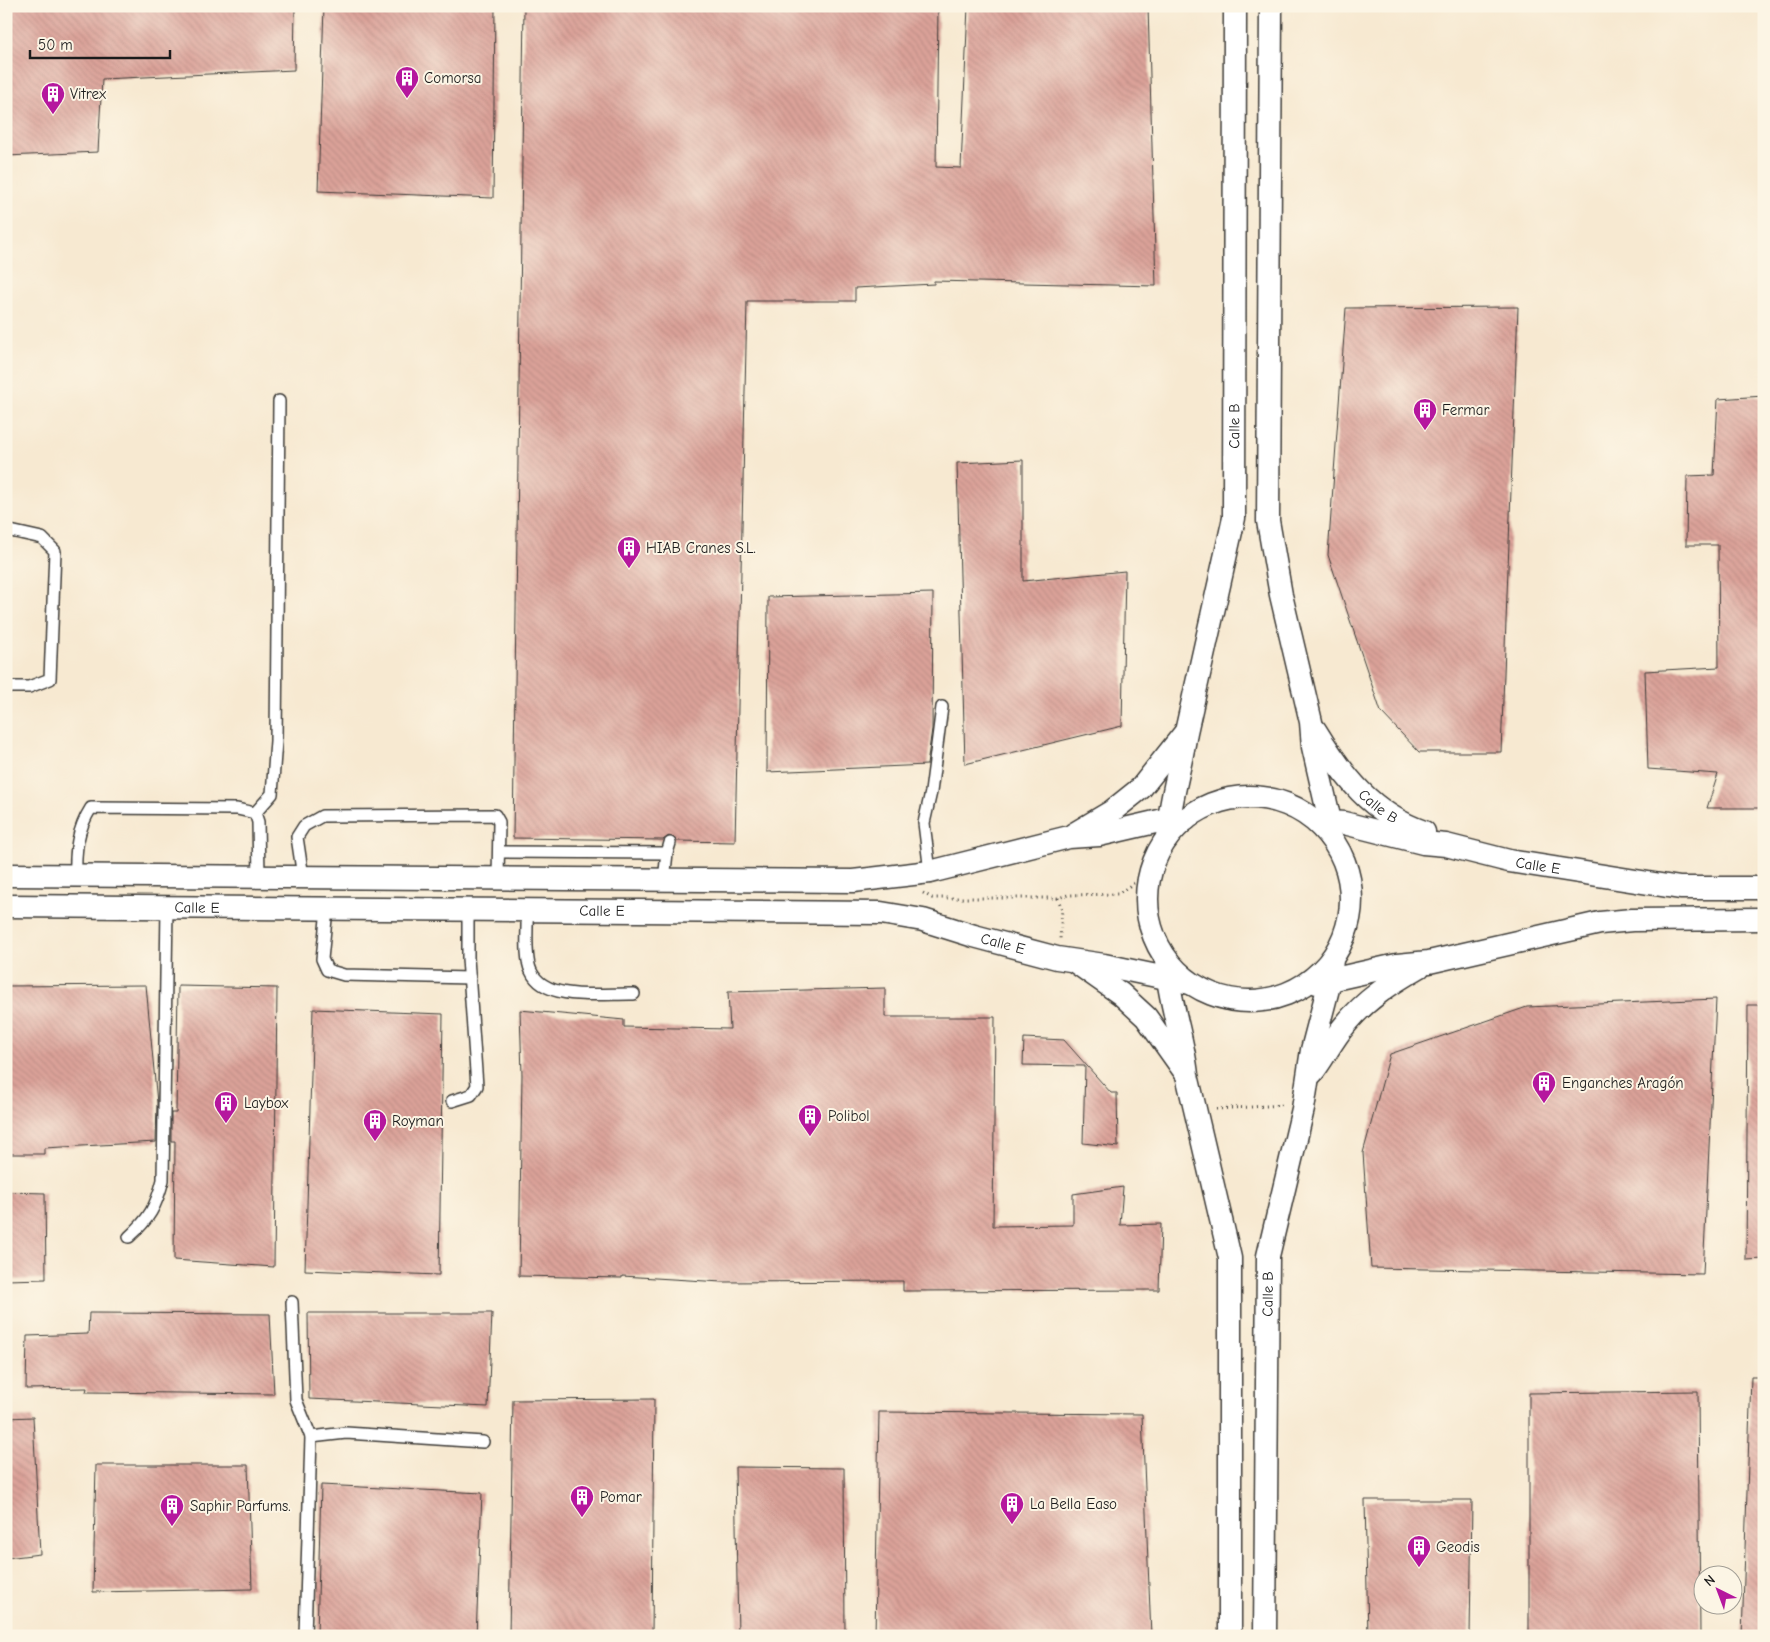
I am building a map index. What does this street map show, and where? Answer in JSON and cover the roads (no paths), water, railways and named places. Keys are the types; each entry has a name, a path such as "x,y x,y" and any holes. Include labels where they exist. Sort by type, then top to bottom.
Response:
{"street":[{"name":"Calle B","path":"1174,826 1186,732 1234,518 1235,6"},
{"name":"Calle B","path":"1265,1636 1268,1256 1310,1076 1314,1040 1330,981 1332,959 1346,930 1351,898 1345,866 1325,827 1311,722 1281,595 1268,521 1271,6"},
{"name":"Calle B","path":"1311,722 1343,774 1368,800 1398,821 1431,835 1446,845"},
{"name":"Calle E","path":"1069,837 1111,812 1141,788 1186,732"},
{"name":"Calle E","path":"6,875 853,882 930,872 1069,837 1174,826 1216,803 1250,797 1285,804 1325,827 1446,845 1509,861 1680,888 1764,888"},
{"path":"1174,826 1158,854 1151,871 1148,886 1148,917 1167,970 1185,1050 1187,1074 1230,1258 1230,1636"},
{"name":"Calle E","path":"6,906 881,913 923,920 974,936 1077,962 1167,970"},
{"path":"1167,970 1205,992 1239,1001 1274,998 1307,984 1330,981 1397,966 1429,962 1600,922 1764,919"},
{"path":"1307,984 1332,959"},
{"path":"1077,962 1121,994 1146,1017 1187,1074"},
{"path":"1310,1076 1335,1038 1359,1009 1387,986 1429,962"}],"lane":[{"path":"255,813 272,794 276,740 279,401"},
{"path":"6,530 42,538 55,551 50,679 29,688 6,687"},
{"path":"930,872 924,823 931,792 942,707"},
{"path":"76,877 76,850 81,823 91,808 236,809 255,813"},
{"path":"255,813 258,822 259,876"},
{"path":"303,877 297,837 304,826 322,816 495,815 499,822 498,878"},
{"path":"498,852 668,848 664,880"},
{"path":"129,1238 147,1221 163,1180 167,907"},
{"path":"327,909 322,958 327,970 344,975 470,978"},
{"path":"452,1101 472,1095 477,1086 468,910"},
{"path":"527,910 530,971 541,985 561,993 634,994"},
{"path":"292,1302 296,1400 311,1437 306,1636"},
{"path":"311,1437 346,1433 483,1442"}],"place":[{"name":"Comorsa","path":"407,99"},
{"name":"Vitrex","path":"53,115"},
{"name":"Fermar","path":"1425,431"},
{"name":"HIAB Cranes S.L.","path":"629,569"},
{"name":"Enganches Aragón","path":"1544,1104"},
{"name":"Laybox","path":"226,1124"},
{"name":"Polibol","path":"810,1137"},
{"name":"Royman","path":"375,1142"},
{"name":"Pomar","path":"582,1518"},
{"name":"La Bella Easo","path":"1012,1525"},
{"name":"Saphir Parfums.","path":"172,1527"},
{"name":"Geodis","path":"1419,1568"}]}
